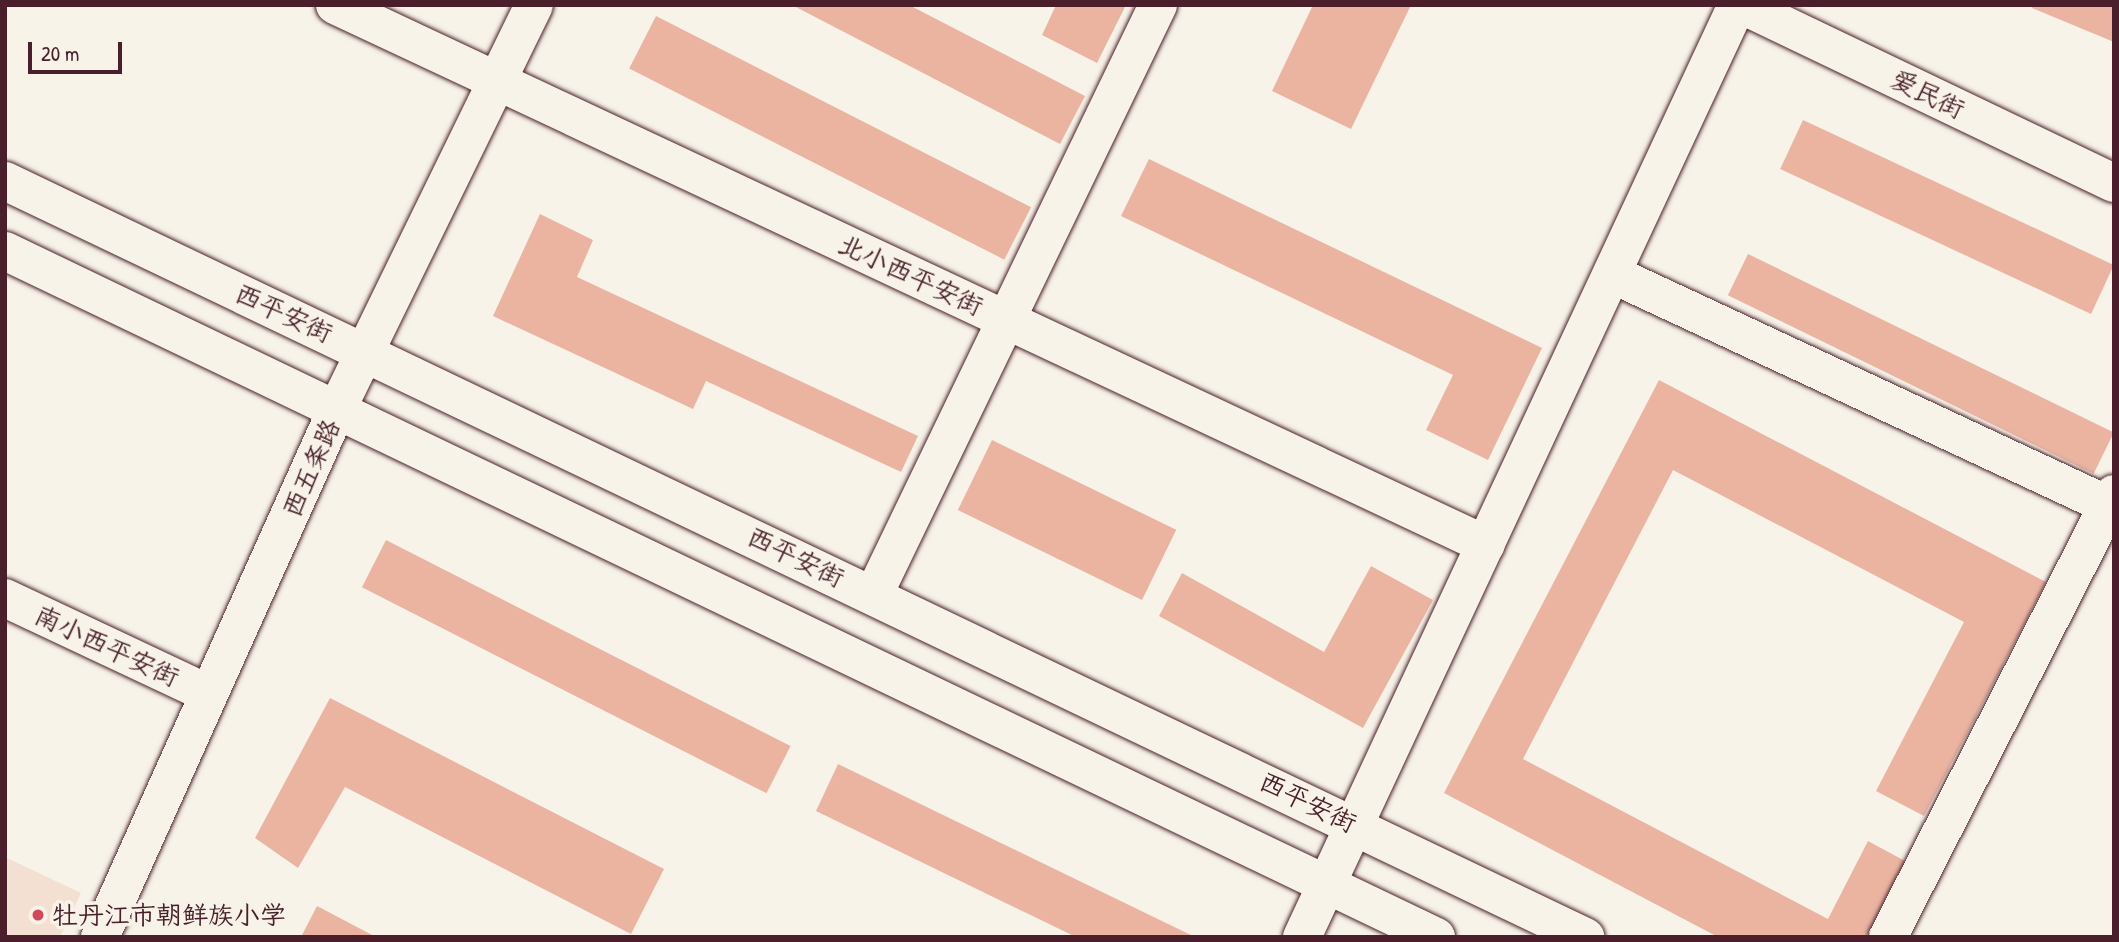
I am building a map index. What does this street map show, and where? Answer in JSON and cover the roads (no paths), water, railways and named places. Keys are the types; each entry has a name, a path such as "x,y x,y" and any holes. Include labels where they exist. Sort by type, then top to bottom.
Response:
{"street":[{"name":"北小西平安街","path":"335,5 1486,545"},
{"name":"西五条路","path":"100,937 337,410 368,352 534,5"},
{"path":"874,594 1158,5"},
{"path":"1302,937 1739,5"},
{"name":"爱民街","path":"1739,5 2114,183"},
{"name":"西平安街","path":"5,181 874,594 1585,937"},
{"path":"5,251 1436,937"},
{"path":"1612,274 2112,503 1888,937"},
{"name":"南小西平安街","path":"5,598 209,694"}],"place":[{"name":"牡丹江市朝鲜族小学","path":"38,915"}]}
